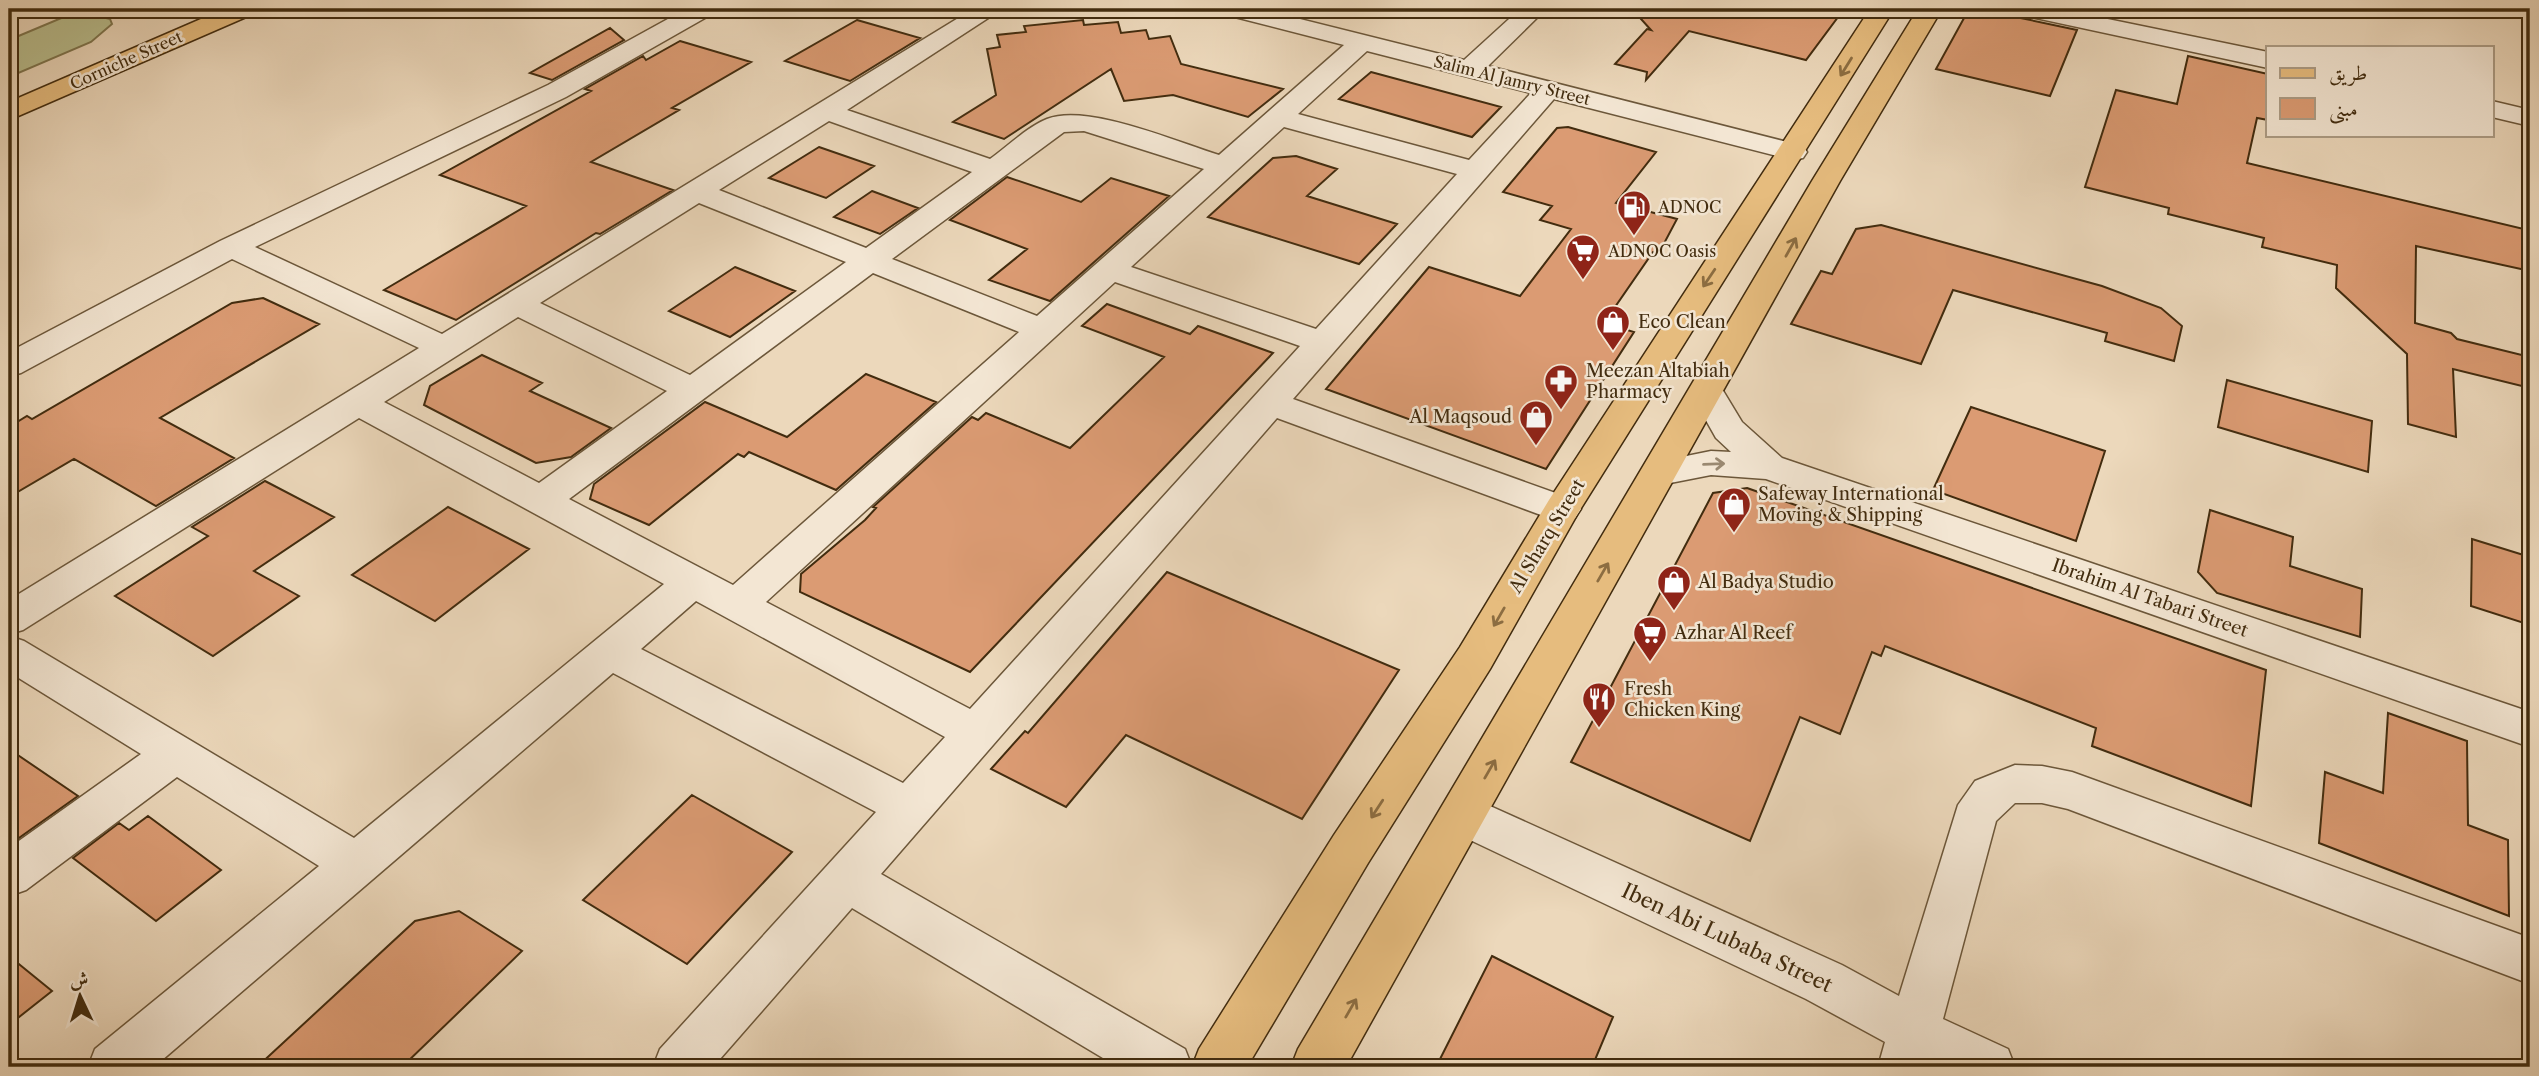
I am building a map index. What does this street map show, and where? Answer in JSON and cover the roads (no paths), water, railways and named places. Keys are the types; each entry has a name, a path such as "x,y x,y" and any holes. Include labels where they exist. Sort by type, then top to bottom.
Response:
{"main road":[{"name":"Corniche Street","path":"9,91 201,9"},
{"path":"107,69 150,44 227,9"},
{"name":"Corniche Street","path":"9,112 244,9"},
{"name":"Al Sharq Street","path":"1218,1067 1351,849 1475,658 1562,509 1793,152 1882,9"},
{"path":"1317,1067 1826,181 1930,9"}],"street":[{"path":"9,366 231,247 557,91 703,9"},
{"path":"9,619 355,401 990,9"},
{"path":"1470,69 1534,9"},
{"path":"2026,9 2266,60"},
{"name":"Salim Al Jamry Street","path":"1248,10 1362,42 1793,152"},
{"path":"737,605 1362,42"},
{"path":"678,1067 1549,90"},
{"path":"2494,109 2530,118"},
{"path":"825,111 993,170"},
{"path":"1279,117 1476,171"},
{"path":"541,500 1049,129 1071,122 1087,123 1224,166"},
{"path":"695,191 1043,330"},
{"path":"231,247 443,347"},
{"path":"1109,270 1323,343"},
{"path":"514,303 692,390"},
{"name":"Ibrahim Al Tabari Street","path":"1707,392 1729,430 1769,467"},
{"path":"355,401 976,733"},
{"path":"1269,403 1562,509"},
{"name":"Ibrahim Al Tabari Street","path":"1660,473 1711,463 1769,467 2530,730"},
{"path":"114,1067 693,582"},
{"path":"9,652 357,864"},
{"path":"609,652 910,808"},
{"path":"9,875 174,754"},
{"path":"1909,1049 1981,801 1997,789 2018,783 2044,783 2072,791 2530,961"},
{"name":"Iben Abi Lubaba Street","path":"1463,815 1824,982 1909,1049 1989,1067"},
{"path":"846,879 1166,1067"}],"place":[{"name":"ADNOC","path":"1634,237"},
{"name":"ADNOC Oasis","path":"1583,281"},
{"name":"Eco Clean","path":"1613,352"},
{"name":"Meezan Altabiah Pharmacy","path":"1561,411"},
{"name":"Al Maqsoud","path":"1536,447"},
{"name":"Safeway International Moving & Shipping","path":"1734,534"},
{"name":"Al Badya Studio","path":"1674,612"},
{"name":"Azhar Al Reef","path":"1650,663"},
{"name":"Fresh Chicken King","path":"1599,729"}]}
